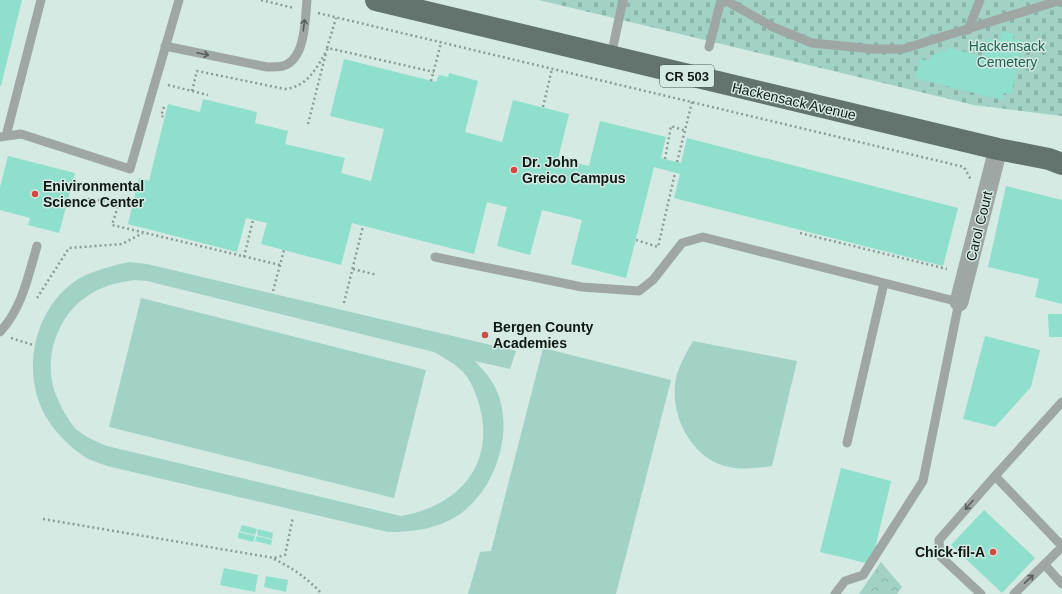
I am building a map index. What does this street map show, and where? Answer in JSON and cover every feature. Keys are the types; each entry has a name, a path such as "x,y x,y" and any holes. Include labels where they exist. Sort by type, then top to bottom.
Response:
{"main road":[{"name":"Hackensack Avenue","path":"376,0 611,58 998,149 1058,160"}],"street":[{"name":"Carol Court","path":"959,302 998,149"}],"lane":[{"path":"41,0 3,137 21,134 130,169 179,0"},
{"path":"165,46 267,67 284,66 295,57 299,48 307,0"},
{"path":"611,58 623,0"},
{"path":"709,47 721,0"},
{"path":"724,0 773,28 812,43 873,49 903,49 1061,0"},
{"path":"968,30 980,0"},
{"path":"435,257 582,287 639,291 653,280 682,243 703,237 959,302 923,481 863,575 844,581 835,594"},
{"path":"0,332 10,322 20,305 37,246"},
{"path":"847,443 884,283"},
{"path":"981,594 940,556 939,540 1062,402"},
{"path":"995,476 1062,546 1014,594"},
{"path":"1045,564 1062,584"}],"path":[{"path":"261,0 964,167 972,183"},
{"path":"308,124 336,18"},
{"path":"431,81 441,43"},
{"path":"328,48 434,72"},
{"path":"543,108 552,69"},
{"path":"165,84 208,95"},
{"path":"168,91 170,85"},
{"path":"677,162 686,131 692,102"},
{"path":"165,104 161,116 165,117"},
{"path":"665,159 671,126 686,131"},
{"path":"636,240 658,247 675,173"},
{"path":"68,201 91,199 119,203 112,225 280,265"},
{"path":"244,257 253,220"},
{"path":"344,303 363,226"},
{"path":"32,304 69,248 122,244 144,232"},
{"path":"800,233 947,269 947,267 954,269"},
{"path":"273,291 284,250"},
{"path":"353,269 377,275"},
{"path":"945,276 947,269"},
{"path":"13,333 9,337 33,345"},
{"path":"274,558 286,555 293,517"},
{"path":"43,519 274,558 290,566 310,581 322,594"}],"green space":[{"name":"Hackensack Cemetery","path":"539,0 1062,0 1062,116 974,105"},
{"path":"129,262 147,264 516,351 510,369 475,361 486,373 495,387 501,404 503,423 502,443 497,462 489,480 479,496 465,510 450,520 435,526 420,530 388,532 107,466 85,457 66,442 52,426 37,397 33,359 36,340 43,321 52,304 65,290 86,275 104,268","holes":["135,280 147,281 434,352 454,364 464,373 473,386 477,396 481,412 483,432 481,451 475,468 466,482 453,494 438,504 401,516 107,446 95,441 77,430 69,420 53,388 51,357 54,342 60,327 69,314 79,302 92,293 118,283"]},
{"path":"141,298 426,370 394,498 109,427"},
{"path":"693,341 797,361 772,466 756,468 729,467 715,462 703,454 693,444 679,418 675,403 675,388 677,374"},
{"path":"543,348 671,380 616,594 468,594 480,552 491,551"},
{"path":"881,562 902,587 897,594 859,594"}],"building":[{"path":"0,0 22,0 1,86 0,86"},
{"path":"1002,31 1014,34 1013,39 1024,41 1011,94 1004,93 1003,100 915,78 920,59 930,61 931,56 942,51 946,52 947,47 984,57 988,38 1000,41"},
{"name":"Dr. John Greico Campus","path":"344,59 436,82 439,75 448,77 449,73 478,81 465,132 502,142 513,100 569,114 558,159 589,166 600,121 666,137 661,158 681,163 687,138 958,208 943,266 674,198 680,174 654,167 626,278 571,264 582,220 542,210 530,255 497,246 507,207 487,202 474,254 352,223 341,265 261,244 267,223 246,218 237,252 128,224 139,178 149,181 168,104 200,112 203,99 257,112 255,123 288,131 285,144 345,158 341,173 371,181 384,129 330,116"},
{"name":"Enivironmental Science Center","path":"8,156 75,173 59,233 28,225 30,218 0,210 0,187"},
{"path":"1006,186 1062,200 1062,304 1035,297 1039,279 988,267"},
{"path":"1048,314 1062,314 1062,337 1049,337"},
{"path":"985,336 1040,350 1031,387 995,427 963,419"},
{"path":"841,468 891,481 874,553 866,563 820,552"},
{"name":"Chick-fil-A","path":"984,510 1035,558 1002,593 951,545"},
{"path":"242,525 257,529 255,535 240,531"},
{"path":"258,529 273,533 272,539 257,535"},
{"path":"239,532 255,536 253,542 238,538"},
{"path":"257,536 272,540 271,545 255,541"},
{"path":"224,568 258,575 255,592 220,585"},
{"path":"266,576 288,580 286,592 264,587"}],"place":[{"name":"Dr. John Greico Campus","path":"514,170"},
{"name":"Enivironmental Science Center","path":"35,194"},
{"name":"Bergen County Academies","path":"485,335"},
{"name":"Chick-fil-A","path":"993,552"}]}
